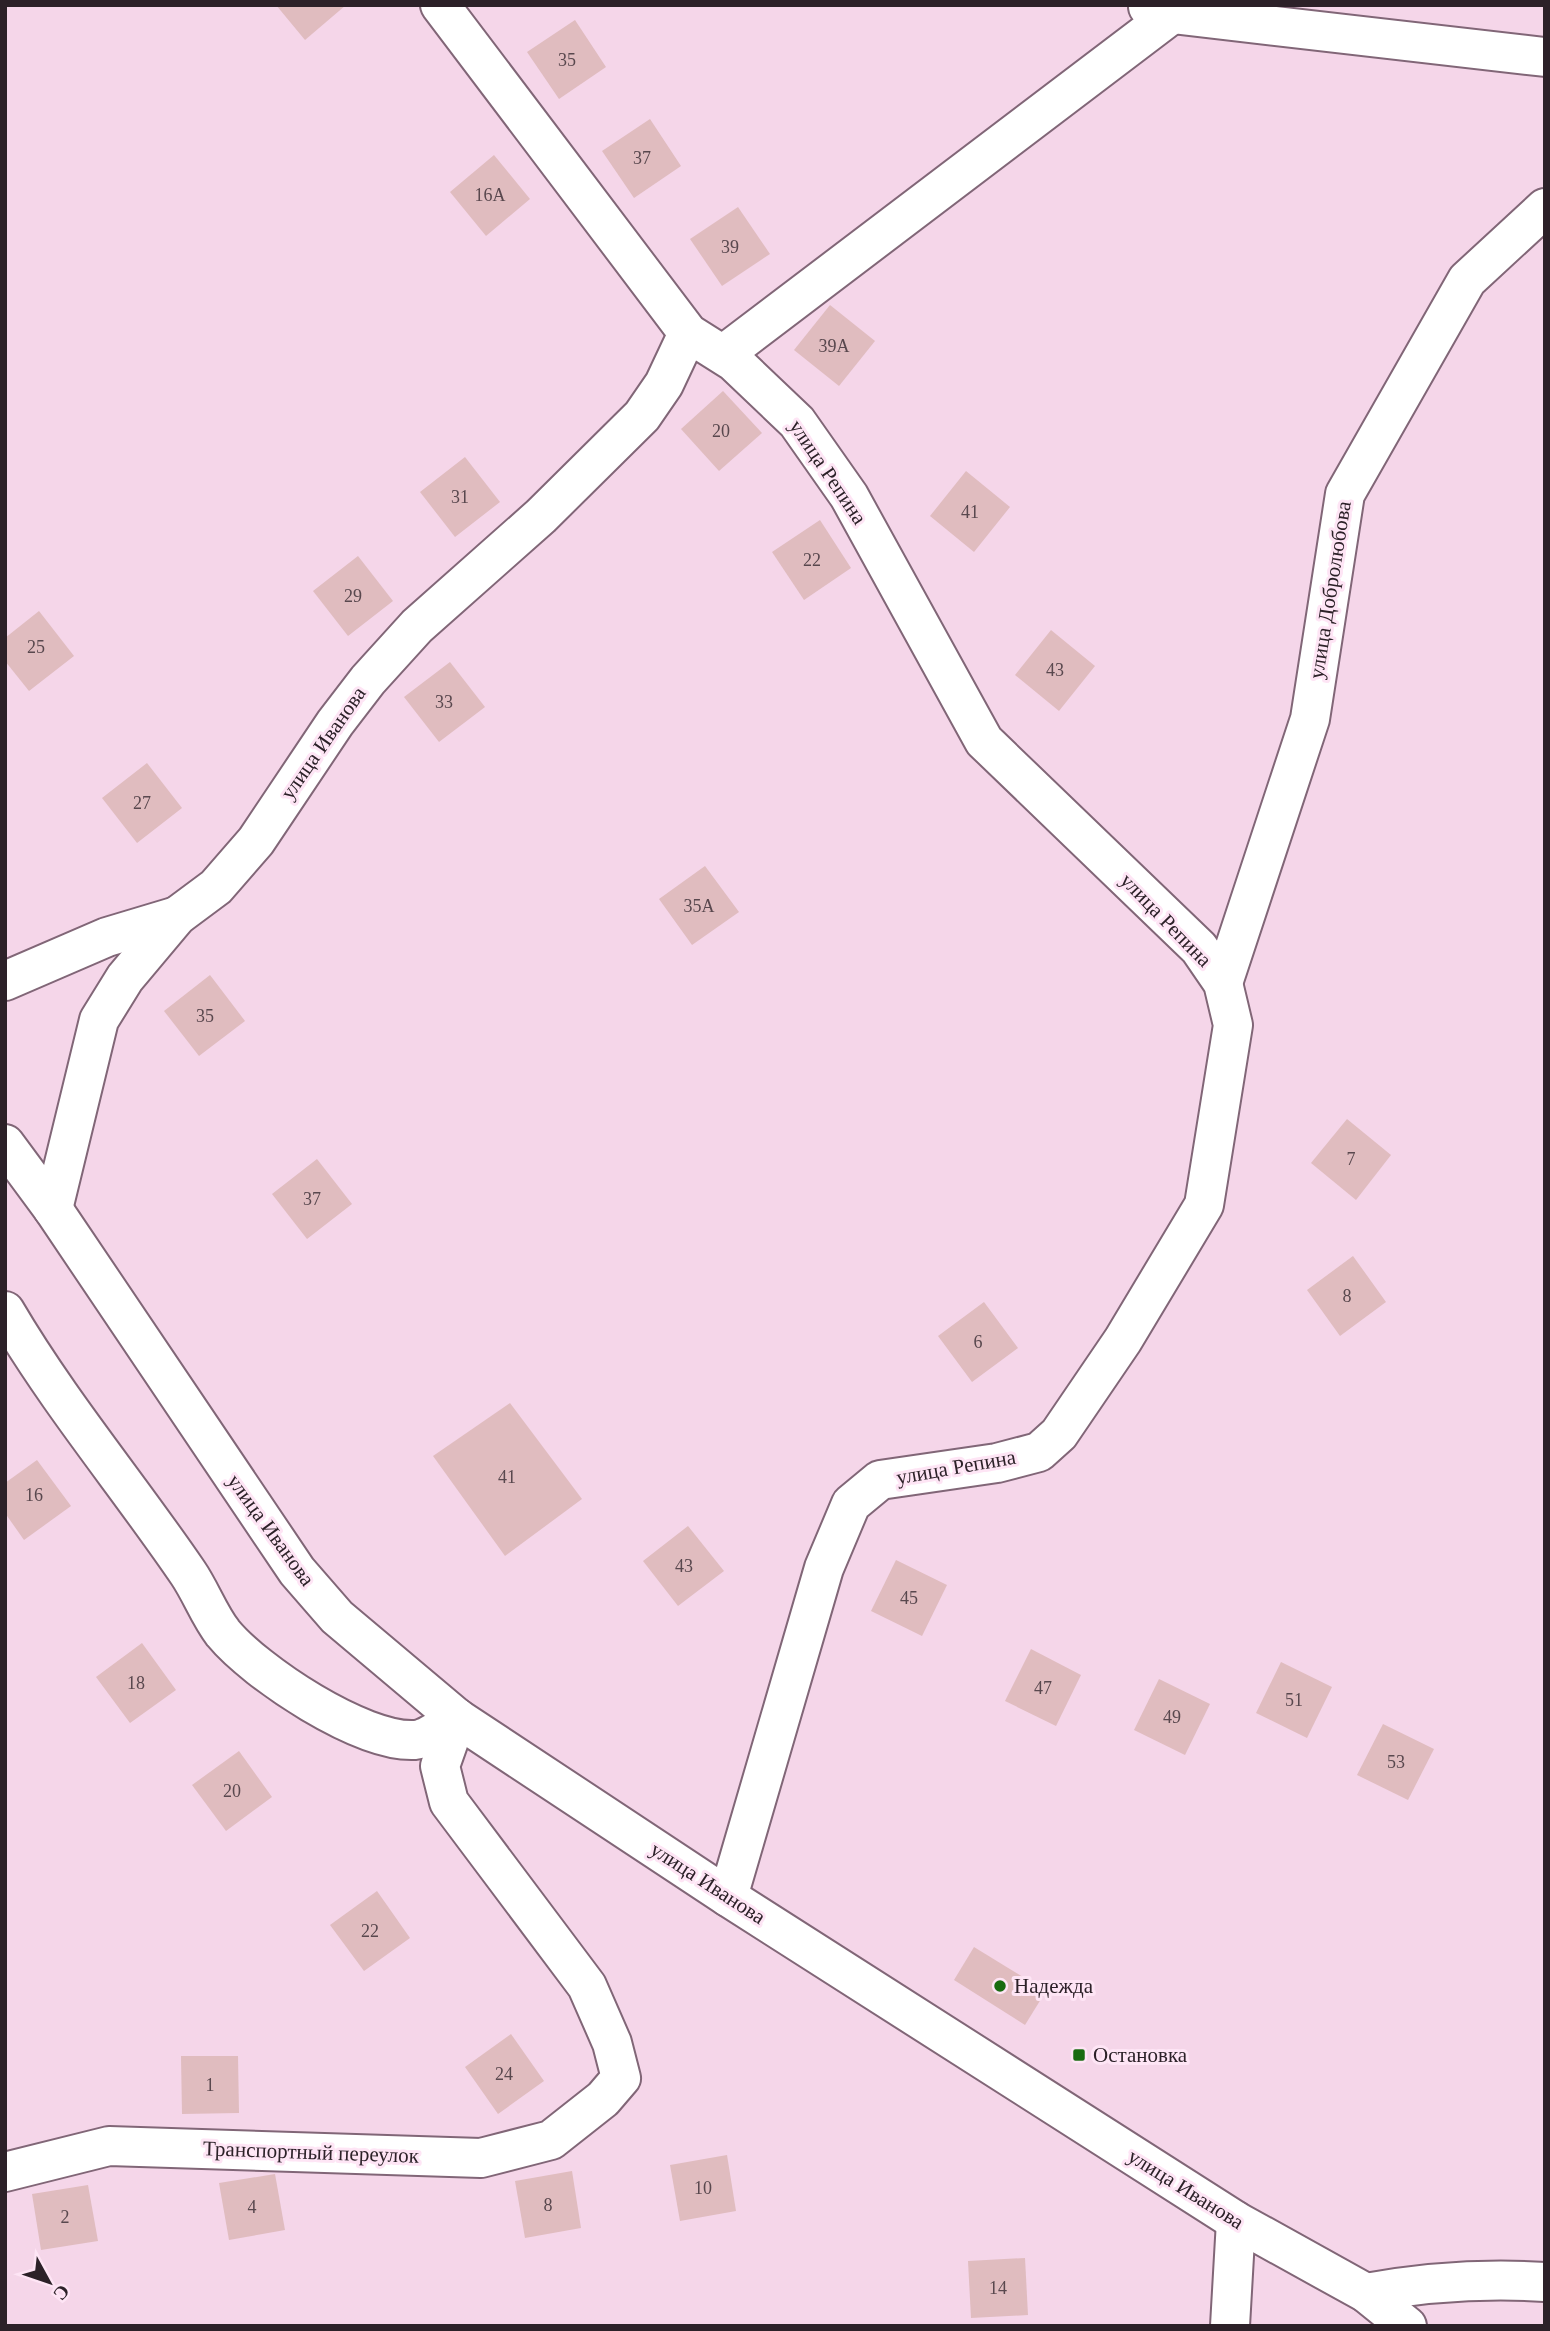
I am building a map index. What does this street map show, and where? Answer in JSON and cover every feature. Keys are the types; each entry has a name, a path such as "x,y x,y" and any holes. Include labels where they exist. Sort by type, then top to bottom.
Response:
{"street":[{"name":"улица Репина","path":"440,5 688,333 724,354 797,422 849,496 984,741 1199,948 1223,983 1233,1025 1204,1205 1116,1350 1059,1434 1039,1452 997,1463 880,1480 851,1504 824,1568 729,1897"},
{"path":"724,354 1157,9 1545,57"},
{"name":"улица Добролюбова","path":"1223,983 1310,719 1345,494 1467,280 1545,208"},
{"name":"улица Иванова","path":"53,1209 99,1020 125,978 177,916 216,887 256,841 335,723 368,680 417,626 541,516 642,416 664,384 688,333"},
{"path":"5,981 107,937 177,916"},
{"name":"улица Иванова","path":"5,1144 53,1209 298,1571 337,1617 457,1718 729,1897 1236,2221 1366,2293 1407,2326"},
{"path":"5,1311 104,1461 190,1574 223,1633 281,1685 351,1723 390,1738 417,1740 457,1718"},
{"name":"Транспортный переулок","path":"5,2172 109,2146 481,2158 551,2140 603,2099 621,2078 612,2043 587,1986 449,1801 440,1766 457,1718"},
{"path":"1230,2326 1236,2221"},
{"path":"1366,2293 1429,2282 1492,2279 1545,2282"}],"building":[{"path":"276,5 346,5 305,40"},
{"path":"575,20 606,67 559,99 527,52"},
{"path":"650,119 681,166 634,198 602,151"},
{"path":"494,155 530,199 486,236 450,192"},
{"path":"738,207 770,254 722,286 690,239"},
{"path":"830,305 875,341 839,386 794,350"},
{"path":"723,391 762,433 719,471 681,429"},
{"path":"465,457 500,502 455,537 420,492"},
{"path":"966,471 1010,507 974,552 930,516"},
{"path":"820,520 851,568 804,600 772,552"},
{"path":"358,556 393,601 348,636 313,591"},
{"path":"39,611 74,656 29,691 5,661 5,638"},
{"path":"1051,630 1095,666 1059,711 1015,675"},
{"path":"450,662 485,707 439,742 404,697"},
{"path":"147,763 182,808 137,843 102,798"},
{"path":"705,866 739,912 692,945 659,899"},
{"path":"210,975 245,1021 199,1056 164,1011"},
{"path":"1347,1119 1391,1155 1356,1200 1311,1163"},
{"path":"317,1159 352,1204 307,1239 272,1194"},
{"path":"1353,1256 1386,1302 1340,1336 1307,1290"},
{"path":"984,1302 1018,1348 972,1382 938,1336"},
{"path":"510,1403 582,1499 505,1556 433,1456"},
{"path":"37,1460 71,1506 24,1540 5,1513 5,1483"},
{"path":"688,1526 724,1571 678,1606 643,1561"},
{"path":"896,1560 947,1585 922,1636 871,1611"},
{"path":"142,1643 176,1690 130,1723 96,1677"},
{"path":"1031,1649 1081,1675 1056,1726 1005,1701"},
{"path":"1281,1662 1332,1687 1307,1738 1256,1713"},
{"path":"1159,1679 1210,1704 1185,1755 1134,1730"},
{"path":"1383,1724 1434,1749 1408,1800 1357,1775"},
{"path":"239,1751 272,1797 226,1831 192,1785"},
{"path":"377,1891 410,1938 364,1971 330,1925"},
{"name":"Надежда","path":"974,1947 1046,1991 1025,2025 954,1980"},
{"path":"511,2034 544,2081 498,2114 465,2067"},
{"path":"181,2056 238,2056 239,2113 182,2114"},
{"path":"727,2155 736,2211 680,2221 670,2165"},
{"path":"572,2171 581,2228 525,2238 515,2181"},
{"path":"275,2174 285,2230 229,2240 219,2183"},
{"path":"88,2185 98,2241 41,2250 32,2194"},
{"path":"1025,2258 1028,2315 971,2318 968,2261"}],"place":[{"name":"Надежда","path":"1000,1986"},
{"name":"Остановка","path":"1079,2055"}]}
